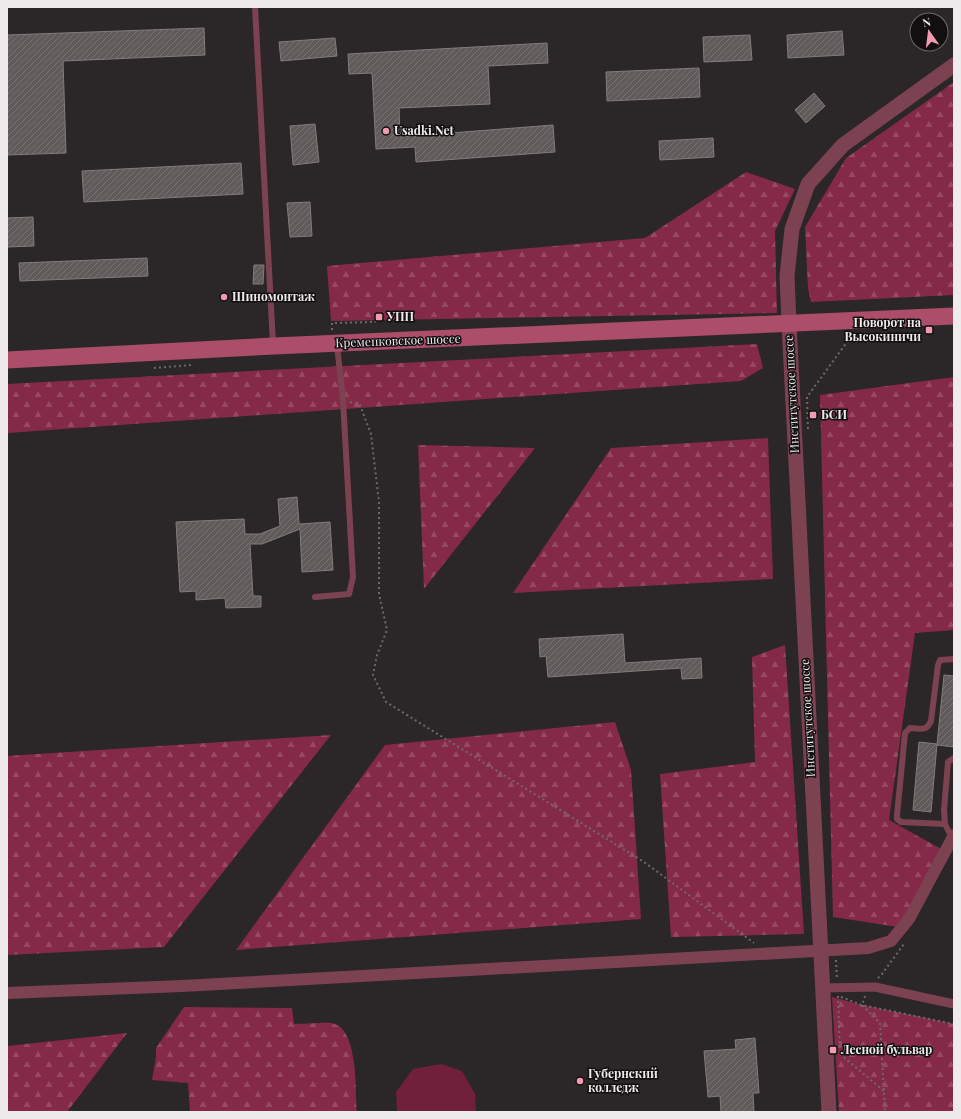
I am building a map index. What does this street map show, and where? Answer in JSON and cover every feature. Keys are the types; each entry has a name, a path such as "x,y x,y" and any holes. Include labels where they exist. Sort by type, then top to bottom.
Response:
{"main road":[{"name":"Кременковское шоссе","path":"7,360 336,343 954,316"}],"street":[{"name":"Институтское шоссе","path":"829,1112 822,988 827,950 788,324 788,276 792,229 808,184 843,145 954,65"},
{"path":"7,993 182,986 868,948 891,941 909,919 953,837"},
{"path":"822,988 875,987 954,1004"}],"lane":[{"path":"255,7 274,346"},
{"path":"315,597 348,594 353,577 343,400 336,343"},
{"path":"945,824 901,822 897,815 905,733 910,728 925,729 928,727 931,721 938,665 940,660 954,659"},
{"path":"953,837 945,824 944,810 948,762 954,758"}],"path":[{"path":"808,436 806,397 847,342 861,336 889,333"},
{"path":"343,400 360,404 371,434 379,502 379,594 387,630 377,655 373,675 386,702 644,862 768,953"},
{"path":"827,950 837,962 838,983"},
{"path":"862,1005 868,987"},
{"path":"838,990 840,1054"},
{"path":"838,996 862,1005 954,1024"},
{"path":"862,1005 880,1023 885,1112"},
{"path":"825,1047 840,1054 884,1091"}],"green space":[{"path":"954,82 954,295 811,302 808,288 805,227 846,158"},
{"path":"746,172 795,189 775,231 777,313 331,321 327,266 645,238"},
{"path":"757,344 763,368 741,381 7,433 7,384"},
{"path":"954,377 954,630 915,633 889,820 943,850 898,927 833,917 820,395"},
{"path":"768,438 773,579 513,593 611,448"},
{"path":"418,445 535,448 424,589"},
{"path":"785,645 804,934 671,937 660,774 755,762 752,657"},
{"path":"615,722 631,770 641,919 236,950 385,745"},
{"path":"331,735 164,947 7,955 7,756"},
{"path":"832,997 862,1005 954,1024 954,1112 839,1112"},
{"path":"184,1007 292,1008 294,1024 331,1023 340,1027 347,1036 354,1061 357,1112 190,1112 188,1083 152,1080 156,1048"},
{"path":"127,1033 67,1112 7,1112 7,1046"}],"shaded area":[{"path":"441,1064 462,1071 475,1094 476,1112 397,1112 396,1092 413,1069"}],"building":[{"path":"204,28 205,55 63,61 66,153 7,155 7,35"},
{"path":"842,31 844,55 788,58 787,35"},
{"path":"750,35 752,60 704,62 703,37"},
{"path":"335,38 337,56 281,61 279,42"},
{"path":"547,43 548,63 488,66 490,104 399,108 400,137 553,125 555,152 416,162 415,147 376,149 372,73 349,74 348,54"},
{"path":"699,68 700,97 607,101 606,72"},
{"path":"814,93 825,106 806,123 795,110"},
{"path":"315,124 319,162 293,165 290,126"},
{"path":"713,138 714,157 660,160 659,141"},
{"path":"241,163 243,194 84,202 82,171"},
{"path":"310,202 312,236 290,237 287,203"},
{"path":"33,217 34,246 7,247 7,218"},
{"path":"147,258 148,276 20,281 19,263"},
{"path":"254,265 264,265 263,284 253,284"},
{"path":"297,497 299,524 330,522 333,570 302,572 300,529 262,544 250,544 253,596 261,596 261,607 226,608 225,598 196,600 196,591 180,592 176,522 244,519 245,534 260,534 280,526 278,499"},
{"path":"623,634 625,663 701,658 702,678 682,679 681,668 548,677 546,656 540,657 539,639"},
{"path":"944,675 954,676 954,747 937,745"},
{"path":"919,742 937,744 931,812 913,810"},
{"path":"755,1038 759,1093 753,1093 754,1112 721,1112 720,1096 708,1097 704,1051 736,1049 735,1040"}],"place":[{"name":"Usadki.Net","path":"386,131"},
{"name":"Шиномонтаж","path":"224,297"},
{"name":"УПП","path":"379,317"},
{"name":"Поворот на Высокиничи","path":"929,330"},
{"name":"БСИ","path":"813,415"},
{"name":"Лесной бульвар","path":"833,1050"},
{"name":"Губернский колледж","path":"580,1081"}]}
